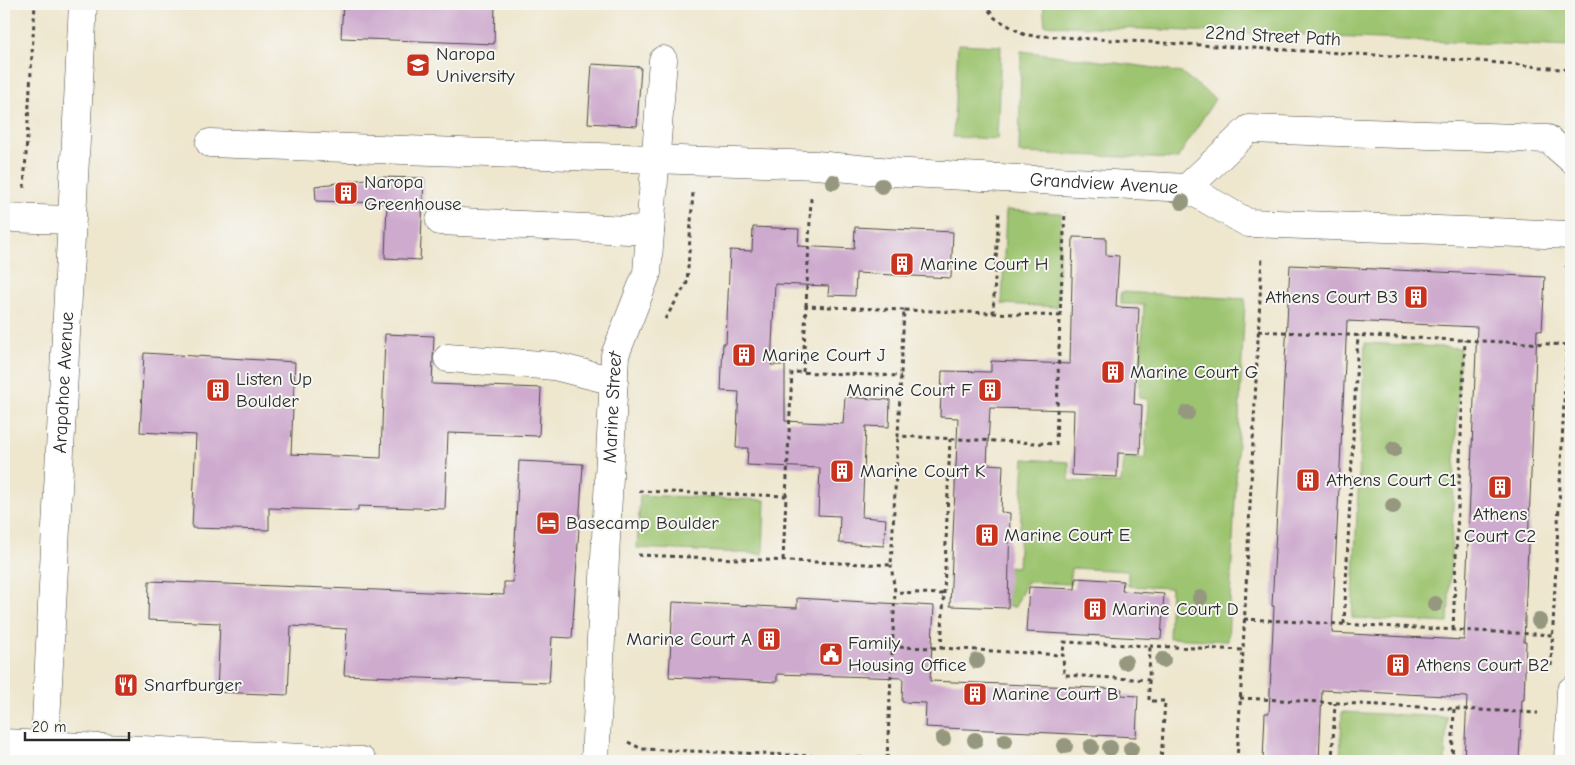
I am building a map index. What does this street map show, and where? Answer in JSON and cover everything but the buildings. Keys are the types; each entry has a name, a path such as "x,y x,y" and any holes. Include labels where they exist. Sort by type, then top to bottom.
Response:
{"street":[{"name":"Arapahoe Avenue","path":"44,753 83,4"},
{"name":"Marine Street","path":"595,761 615,355 647,273 663,60"},
{"path":"1186,188 1249,128 1548,139 1571,159"},
{"name":"Grandview Avenue","path":"210,143 816,164 891,172 1186,188 1248,223 1571,235"},
{"path":"13,218 72,220"},
{"path":"440,221 650,232"},
{"path":"448,358 554,366 614,381"},
{"path":"1568,761 1571,691"},
{"path":"4,743 44,753 362,761"}],"path":[{"path":"13,218 35,4"},
{"name":"22nd Street Path","path":"984,4 995,18 1025,35 1480,60 1571,70"},
{"path":"662,325 687,283 693,191 703,192"},
{"path":"801,198 820,199"},
{"path":"803,372 811,199"},
{"path":"993,314 999,203"},
{"path":"898,436 1056,444 1065,207"},
{"path":"1237,761 1258,331 1266,223"},
{"path":"1551,674 1570,282 1566,266 1559,263"},
{"path":"806,306 1060,316"},
{"path":"886,759 895,592 892,565 904,310"},
{"path":"1258,331 1571,345"},
{"path":"1344,624 1358,335"},
{"path":"1453,629 1465,340"},
{"path":"783,560 792,372 901,376"},
{"path":"942,648 950,439"},
{"path":"633,490 786,496"},
{"path":"629,555 892,565"},
{"path":"895,592 944,594"},
{"path":"1244,619 1553,634"},
{"path":"1149,680 1064,675 1064,642 1243,650"},
{"path":"1150,646 1149,700 1165,701 1161,761"},
{"path":"892,647 1063,655"},
{"path":"1240,698 1539,713"},
{"path":"1332,761 1335,703"},
{"path":"1452,761 1454,708"},
{"path":"625,741 642,749 936,761"},
{"path":"774,761 775,753"}],"green space":[{"path":"1043,4 1571,4 1571,47 1045,25"},
{"path":"958,44 1001,46 997,139 953,137"},
{"path":"1021,51 1182,73 1215,99 1177,159 1019,153"},
{"path":"1006,210 1061,213 1057,307 1002,304"},
{"path":"1121,292 1245,299 1228,641 1169,638 1171,588 1128,586 1128,571 1071,568 1070,584 1027,582 1015,607 1004,606 1006,566 1018,567 1024,459 1069,462 1069,481 1121,483 1123,458 1145,459 1148,399 1139,398 1144,305 1121,304"},
{"path":"1365,343 1460,348 1448,623 1352,618"},
{"path":"640,495 765,500 763,554 637,548"},
{"path":"1342,712 1447,717 1445,761 1340,761"}],"place":[{"name":"Naropa University","path":"418,65"},
{"name":"Naropa Greenhouse","path":"346,193"},
{"name":"Marine Court H","path":"902,264"},
{"name":"Athens Court B3","path":"1416,297"},
{"name":"Marine Court J","path":"744,355"},
{"name":"Marine Court G","path":"1113,372"},
{"name":"Listen Up Boulder","path":"218,390"},
{"name":"Marine Court F","path":"990,390"},
{"name":"Marine Court K","path":"842,471"},
{"name":"Athens Court C1","path":"1308,480"},
{"name":"Athens Court C2","path":"1500,487"},
{"name":"Basecamp Boulder","path":"548,523"},
{"name":"Marine Court E","path":"987,535"},
{"name":"Marine Court D","path":"1095,609"},
{"name":"Marine Court A","path":"769,639"},
{"name":"Family Housing Office","path":"831,654"},
{"name":"Athens Court B2","path":"1398,665"},
{"name":"Snarfburger","path":"126,685"},
{"name":"Marine Court B","path":"975,694"}]}
